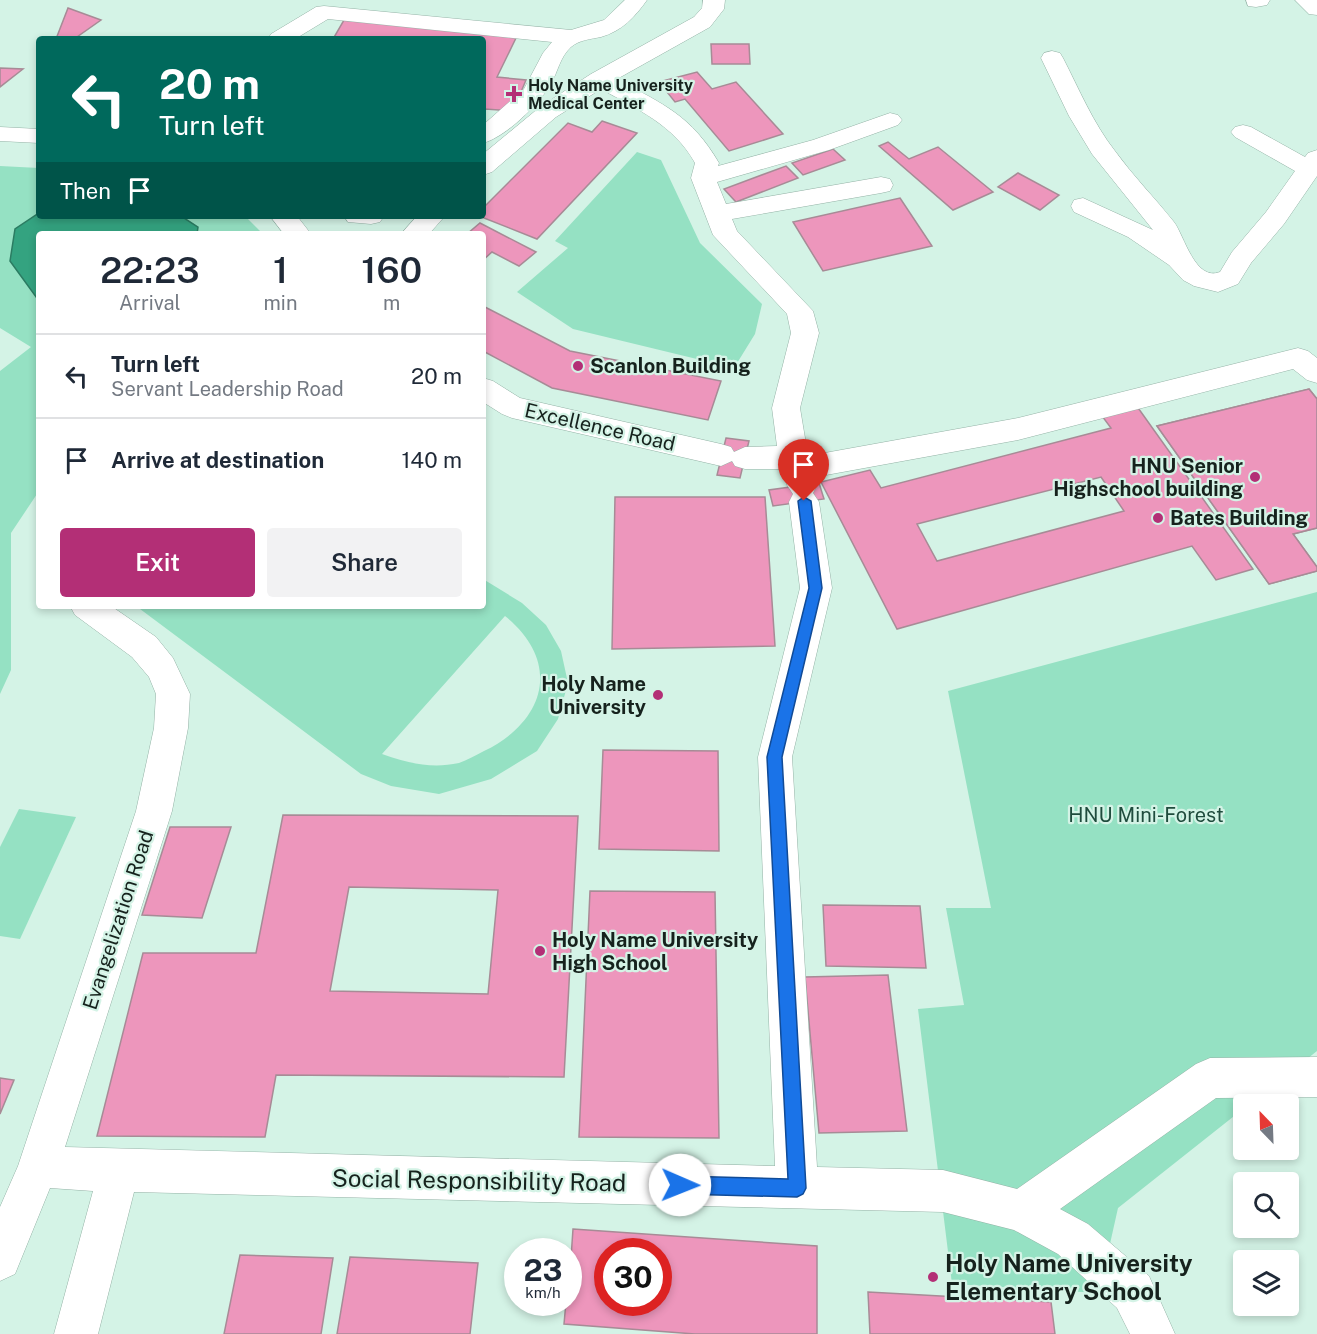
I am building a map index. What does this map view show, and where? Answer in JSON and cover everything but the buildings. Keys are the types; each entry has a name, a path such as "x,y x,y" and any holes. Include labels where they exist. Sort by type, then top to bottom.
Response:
{"street":[{"path":"284,36 324,12 571,37 596,32 623,18 636,0"},
{"path":"486,164 548,112 599,79 702,22 713,9 714,0"},
{"path":"1306,0 1317,9"},
{"path":"486,134 514,113 539,85 550,57 561,44 571,37"},
{"path":"1052,58 1081,116 1104,154 1166,229 1178,260"},
{"path":"599,79 667,116 695,142 707,163 704,178 726,235 800,311 805,333 786,408 816,588 775,757 797,1188"},
{"path":"704,178 821,144 890,120"},
{"path":"1083,206 1137,231 1203,280 1218,283 1229,278 1241,258 1275,218 1313,164 1243,132"},
{"path":"0,134 36,136"},
{"path":"716,214 881,185"},
{"path":"286,219 296,231"},
{"path":"417,231 429,219"},
{"name":"Excellence Road","path":"486,390 512,407 733,457 799,478 1018,429 1298,358 1317,374"},
{"name":"Evangelization Road","path":"0,1259 38,1167 154,811 171,728 173,694 161,668 144,647 90,609"},
{"path":"1021,1211 1210,1078 1317,1077"},
{"name":"Social Responsibility Road","path":"38,1167 119,1171 943,1191 1021,1211 1073,1239 1133,1292 1153,1334"},
{"path":"76,1334 119,1171"}],"green space":[{"path":"637,152 661,160 700,243 762,304 755,334 734,368 573,329 517,292 568,248 555,241"},
{"path":"0,166 36,168 36,219 248,219 260,231 36,231 36,496 11,533 11,670 0,694 0,371 31,347 0,328"},
{"path":"486,581 522,603 546,625 561,651 568,683 558,719 537,751 491,779 439,794 391,786 361,774 140,609 486,609","holes":["505,616 523,634 534,652 540,671 539,690 533,707 521,724 505,738 484,751 459,763 449,765 420,764 382,754"]},
{"name":"HNU Mini-Forest","path":"1317,592 1317,1051 1263,1094 1233,1094 1233,1117 1118,1208 1099,1293 952,1284 918,1009 964,1005 946,908 991,908 948,691"},
{"path":"19,809 76,817 20,939 0,936 0,847"}],"shaded area":[{"path":"36,215 36,219 186,219 198,227 197,231 36,231 36,297 10,261 15,229"}],"place":[{"name":"Holy Name University Medical Center","path":"514,94"},
{"name":"Scanlon Building","path":"578,366"},
{"name":"HNU Senior Highschool building","path":"1255,477"},
{"name":"Bates Building","path":"1158,518"},
{"name":"Holy Name University","path":"658,695"},
{"name":"Holy Name University High School","path":"540,951"},
{"name":"Holy Name University Elementary School","path":"933,1277"}],"route":[{"path":"680,1185 797,1188 775,757 816,588 804,501"}]}
